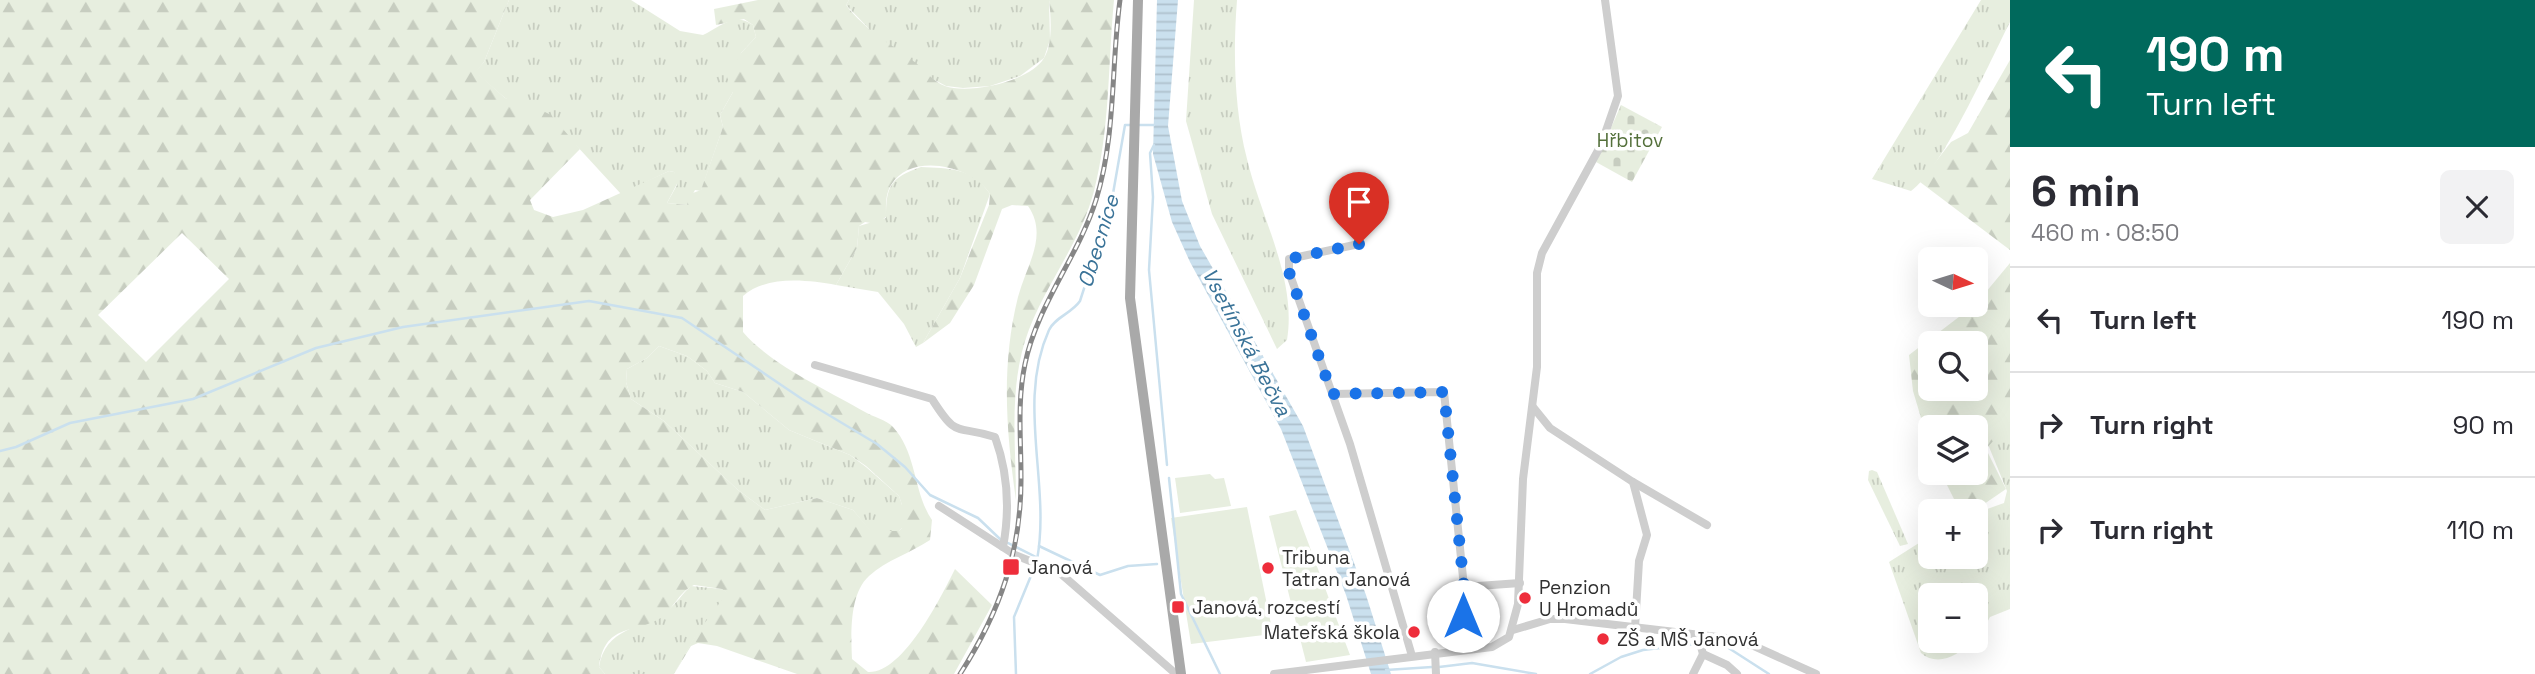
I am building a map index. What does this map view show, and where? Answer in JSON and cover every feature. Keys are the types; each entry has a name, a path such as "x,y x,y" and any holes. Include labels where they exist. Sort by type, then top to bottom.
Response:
{"main road":[{"path":"1138,0 1130,298 1181,674"}],"street":[{"path":"1513,630 1520,583 1523,478 1537,367 1537,273 1542,253 1601,145 1618,96 1605,0"},
{"path":"1359,244 1289,259 1289,272 1332,394 1409,657"},
{"path":"815,365 932,399 944,419 958,431 995,437 1003,459 1009,517 1003,547"},
{"path":"1332,394 1444,392 1464,587 1457,651"},
{"path":"1532,407 1550,428 1633,482 1707,525"},
{"path":"1633,482 1647,535 1639,561 1635,628"},
{"path":"939,506 1003,547 1060,573 1176,674"},
{"path":"1464,587 1520,583"},
{"path":"1274,674 1409,657 1435,657 1498,645 1513,630 1556,619 1635,628 1700,644 1737,674"},
{"path":"1700,644 1726,638 1754,646 1816,674"},
{"path":"1693,674 1700,644"},
{"path":"1435,657 1436,674"}],"green space":[{"path":"0,0 509,0 484,62 476,72 505,98 531,105 551,115 580,149 530,200 534,210 553,217 583,210 669,171 674,172 679,180 667,203 687,205 690,194 701,190 723,127 720,115 733,92 727,77 741,53 756,37 753,25 744,19 716,25 714,9 758,0 849,0 846,5 862,22 937,82 945,86 969,89 999,84 1037,66 1044,58 1049,45 1049,0 1114,0 1106,120 1094,191 1080,230 1032,322 1020,361 1015,400 1016,500 1008,423 1007,373 1018,297 1036,240 1034,217 1028,206 1012,205 1002,209 974,285 950,323 923,343 960,278 989,205 990,194 982,184 970,176 942,166 913,168 900,174 888,193 886,217 876,224 865,222 859,226 857,248 836,285 800,281 775,282 753,289 743,296 743,332 755,344 800,376 893,427 907,449 921,497 932,520 930,540 883,565 862,584 853,615 852,659 868,672 881,669 894,661 907,648 931,614 955,569 992,605 954,674 797,674 717,646 698,643 691,646 674,674 695,636 727,593 722,589 694,585 659,619 622,632 607,643 599,667 605,674 0,674","holes":["182,233 229,279 146,362 98,315","659,346 687,356 707,371 715,383 743,392 789,430 850,455 866,466 899,496 902,505 902,528 899,531 871,531 853,510 817,498 765,510 738,490 664,421 631,399 626,382 627,369 647,358"]},
{"path":"509,0 631,0 680,31 703,35 733,20 746,21 753,25 756,37 741,53 733,92 720,115 723,127 701,191 695,190 687,205 667,203 677,185 674,172 669,171 621,194 552,119 505,98 475,72 484,62"},
{"path":"849,0 1049,0 1050,40 1044,58 1020,76 990,86 946,86 931,78 878,38 846,5"},
{"path":"1194,0 1237,0 1235,39 1239,120 1253,181 1276,249 1287,294 1287,340 1277,349 1212,214 1186,121"},
{"path":"1981,0 2010,0 2010,22 1937,161 1911,191 1872,179"},
{"path":"2010,60 2010,250 1920,182 1951,142 1968,133"},
{"name":"Hřbitov","path":"1621,105 1662,127 1632,182 1596,162"},
{"path":"921,167 950,169 968,174 984,185 990,194 960,278 923,343 916,347 904,324 878,292 836,285 857,248 859,226 886,218 887,198 892,185 902,175"},
{"path":"2010,263 2010,422 1988,447 1988,415 1920,415 1913,391 1909,355 1918,348 1918,401 1988,401 1988,331 1941,331 1959,317 1988,317 1988,290"},
{"path":"659,346 687,356 707,371 715,383 743,392 789,430 850,455 899,496 902,505 902,528 899,531 871,532 853,510 817,498 765,510 738,490 664,421 631,399 626,382 627,369 647,358"},
{"path":"2010,420 2010,609 1990,617 1988,621 1988,583 1918,583 1918,644 1889,562 1918,544 1918,569 1988,569 1988,509 2004,503 2007,491 1988,444 1988,435"},
{"path":"1988,453 2006,489 1988,501 1988,499 1954,499 1947,485 1988,485"},
{"path":"1869,471 1877,472 1908,544 1900,546 1868,480"},
{"path":"1210,474 1215,479 1224,478 1231,506 1180,513 1175,478"},
{"path":"1247,507 1273,634 1191,644 1171,518"},
{"path":"1296,510 1350,655 1306,662 1269,516"},
{"path":"691,586 722,589 728,593 695,637 674,674 605,674 599,667 609,644 626,631 668,610"},
{"path":"1921,653 1957,653 1941,659 1927,657"}],"water":[{"name":"Vsetínská Bečva","path":"1157,0 1178,0 1168,126 1182,201 1200,246 1303,426 1366,595 1391,674 1371,674 1346,595 1281,429 1190,262 1172,222 1153,154"}],"waterway":[{"name":"Obecnice","path":"1037,560 1040,502 1034,415 1040,358 1051,326 1080,301 1111,205 1125,125 1130,125"},
{"name":"Obecnice","path":"1137,125 1154,125"},
{"path":"1154,145 1150,153 1153,197 1149,270 1167,465"},
{"path":"0,451 16,447 70,423 193,399 316,348 403,327 589,301 682,318 802,399 877,444 905,467 930,495 978,518 1000,539 1038,558"},
{"path":"1169,478 1181,594 1220,674"},
{"name":"Obecnice","path":"1039,546 1100,575 1128,566 1157,564"},
{"name":"Obecnice","path":"1016,674 1014,617 1035,566"},
{"path":"1590,674 1621,657 1643,650 1711,642 1727,647 1769,674"},
{"path":"1439,667 1472,663 1536,674"},
{"path":"1386,670 1432,667"}],"railway":[{"path":"960,674 987,627 1013,555 1020,503 1020,406 1025,364 1048,301 1079,241 1096,200 1107,151 1120,0"}],"place":[{"name":"Janová","path":"1011,567"},
{"name":"Tribuna Tatran Janová","path":"1268,568"},
{"name":"Penzion U Hromadů","path":"1525,598"},
{"name":"Janová, rozcestí","path":"1178,607"},
{"name":"Mateřská škola","path":"1414,632"},
{"name":"ZŠ a MŠ Janová","path":"1603,639"}],"route":[{"path":"1359,244 1289,259 1289,272 1332,394 1444,392 1464,587 1463,616"}]}
